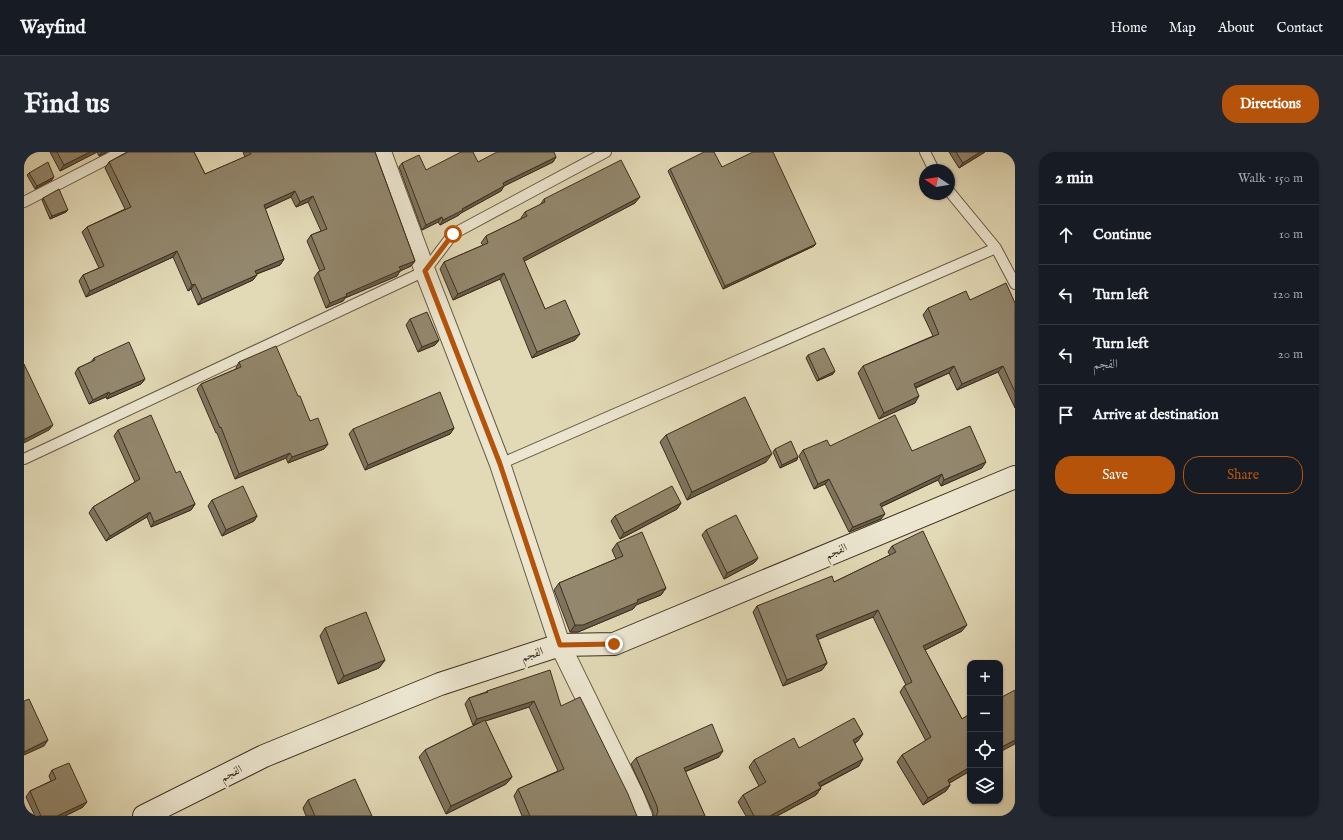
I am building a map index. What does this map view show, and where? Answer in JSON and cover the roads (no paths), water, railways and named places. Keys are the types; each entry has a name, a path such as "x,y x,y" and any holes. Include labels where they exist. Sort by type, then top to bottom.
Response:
{"main road":[{"name":"الفجم","path":"144,816 264,756 440,684 560,645 614,644 1015,477"}],"street":[{"path":"381,152 425,271 500,464 560,645 634,796 642,816"}],"lane":[{"path":"24,202 121,152"},
{"path":"24,459 425,271 453,234 606,152"},
{"path":"925,152 931,164"},
{"path":"955,199 996,248 1015,284"},
{"path":"500,464 996,248"}]}
